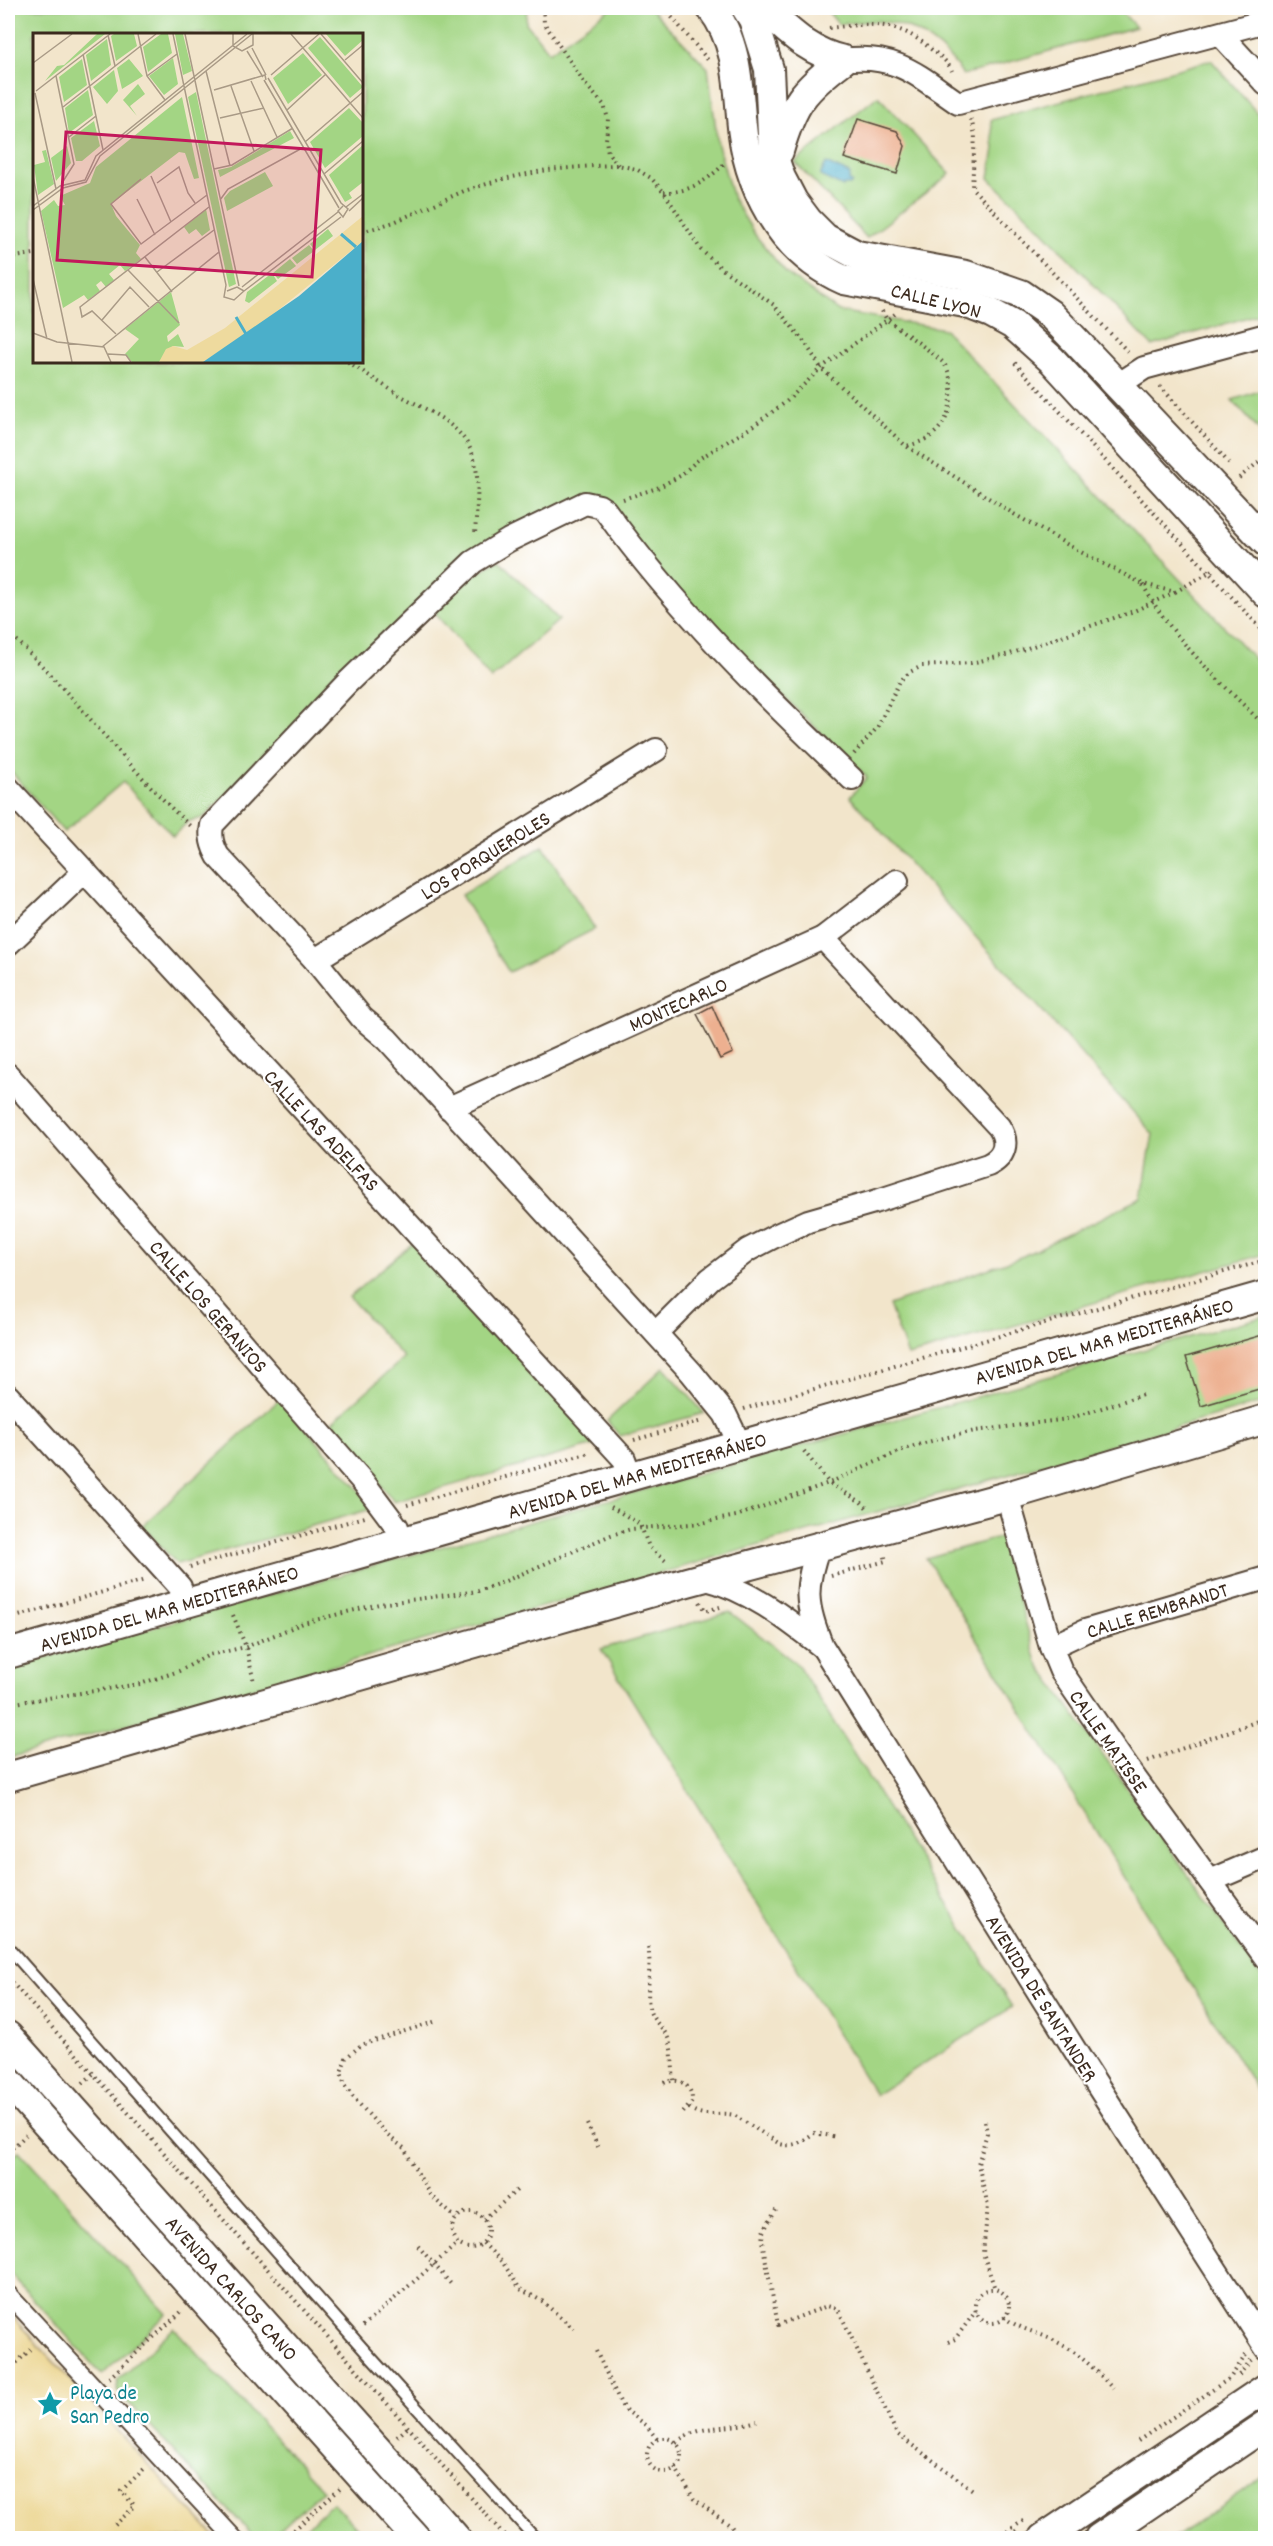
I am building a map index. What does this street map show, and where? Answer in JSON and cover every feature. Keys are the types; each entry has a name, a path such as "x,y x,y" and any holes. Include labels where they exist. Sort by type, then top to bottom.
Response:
{"street":[{"name":"CALLE LYON","path":"711,8 729,42 739,74 741,119 747,160 769,214 809,260 835,276 964,303 1013,325 1052,360 1266,593"},
{"name":"CALLE LYON","path":"746,8 753,19 769,69 770,122 780,178 793,201 825,238 856,255 966,275 1022,294 1050,314 1266,542"},
{"path":"763,8 795,37 823,55 843,60 886,61 900,65 958,103 1266,21"},
{"path":"1220,34 1266,84"},
{"path":"776,163 789,117 797,102 812,84 843,60"},
{"path":"1118,385 1144,368 1266,335"},
{"path":"740,1445 725,1414 656,1333 387,1039 362,1018 315,960 218,856 212,847 212,825 348,682 473,562 509,540 585,503 599,506 651,570 732,660 846,773"},
{"name":"LOS PORQUEROLES","path":"315,960 656,750"},
{"name":"CALLE LAS ADELFAS","path":"8,788 624,1459 630,1475"},
{"path":"8,944 85,871"},
{"name":"MONTECARLO","path":"449,1108 823,938 897,881"},
{"path":"656,1333 710,1279 748,1250 807,1221 988,1165 995,1162 1004,1149 1005,1141 999,1126 823,938"},
{"name":"CALLE LOS GERANIOS","path":"8,1075 364,1483 397,1527 401,1542"},
{"name":"AVENIDA DEL MAR MEDITERRÁNEO","path":"8,1653 1266,1295"},
{"path":"8,1396 180,1587 185,1603"},
{"path":"8,1777 695,1580 1008,1496 1266,1419"},
{"name":"CALLE MATISSE","path":"1008,1496 1050,1647 1060,1671 1266,1958"},
{"name":"AVENIDA DE SANTANDER","path":"819,1546 808,1582 807,1604 810,1618 822,1646 1264,2345"},
{"name":"CALLE REMBRANDT","path":"1050,1647 1085,1631 1266,1578"},
{"name":"AVENIDA DE SANTANDER","path":"695,1580 728,1584 754,1597 822,1646"},
{"path":"1210,1881 1266,1857"},
{"name":"AVENIDA CARLOS CANO","path":"8,2036 456,2538"},
{"name":"AVENIDA CARLOS CANO","path":"8,2081 416,2538"},
{"path":"8,2294 234,2538"},
{"path":"1034,2528 1266,2388"},
{"path":"1100,2538 1266,2425"}],"lane":[{"path":"8,1947 352,2336 535,2538"}],"path":[{"path":"543,8 544,23 586,85 604,105 608,119 606,140 608,153 618,165"},
{"path":"664,8 710,62"},
{"path":"819,26 827,28 879,24 904,30 922,41 949,64 965,101 975,135 972,188 1144,368 1247,483"},
{"path":"664,192 688,190 710,178 727,161"},
{"path":"363,232 394,222 464,191 503,179 547,170 618,165 636,170 651,178 664,192 701,250 722,269 774,305 806,344 822,368 906,446 1014,514 1143,584 1175,592"},
{"path":"8,258 33,254"},
{"path":"863,283 887,320 945,364 951,381 952,398 949,414 942,427 926,440 906,446"},
{"path":"599,506 657,488 680,476 700,458 750,428 786,402 822,368 897,312"},
{"path":"1012,360 1266,634"},
{"path":"350,363 397,394 440,417 455,428 467,443 474,460 476,479 473,562"},
{"path":"846,773 857,753 877,728 900,681 910,672 922,666 971,663 1010,654 1153,603 1209,573 1232,556"},
{"path":"1143,584 1153,603 1205,666 1266,727"},
{"path":"8,632 71,695 169,807 191,827 211,836"},
{"path":"8,1704 141,1684 169,1675 209,1655 246,1647 303,1623 337,1613 379,1604 478,1591 611,1535 644,1528 736,1516 830,1483 907,1449 935,1440 975,1431 1068,1419 1142,1395"},
{"path":"776,1400 812,1463 830,1483 867,1508 886,1561 808,1582"},
{"path":"570,1458 608,1504 644,1528 649,1547 661,1559 695,1580 706,1611 754,1597"},
{"path":"212,1561 246,1647 260,1706"},
{"path":"1129,1770 1144,1762 1266,1718"},
{"path":"648,1947 651,1963 649,2009 652,2018 668,2037 674,2080"},
{"path":"8,1978 507,2538"},
{"path":"434,2022 362,2045 346,2058 341,2072 345,2086 353,2097 388,2136 404,2148 430,2195 444,2210 456,2218"},
{"path":"664,2083 674,2080 683,2082 690,2090 692,2098 689,2108 682,2114"},
{"path":"689,2108 700,2115 726,2113 734,2115 780,2144 787,2146 801,2143 814,2133 837,2137"},
{"path":"985,2121 987,2133 978,2163 988,2206 983,2253 995,2289 1007,2297 1008,2311 1004,2317 992,2323 979,2317 976,2311 977,2297 982,2292 995,2289"},
{"path":"587,2124 600,2151"},
{"path":"484,2219 517,2190"},
{"path":"776,2210 763,2232 762,2241 778,2325 827,2306 838,2309 897,2434 973,2490"},
{"path":"469,2212 476,2213 484,2219 488,2229 483,2242 470,2248 457,2244 451,2231 456,2218 469,2212"},
{"path":"483,2242 503,2263 520,2289 542,2301 574,2329"},
{"path":"352,2336 457,2244"},
{"path":"418,2246 451,2284"},
{"path":"948,2342 955,2339 976,2311"},
{"path":"1004,2317 1015,2325 1057,2342 1080,2356 1113,2389"},
{"path":"8,2371 46,2336"},
{"path":"1133,2445 1230,2378 1250,2350 1264,2345"},
{"path":"596,2351 623,2408 646,2426 657,2439"},
{"path":"676,2442 681,2455 675,2467 662,2471 650,2464 647,2450 657,2439 663,2438 676,2442 704,2428 738,2426 757,2421"},
{"path":"116,2525 135,2506 122,2491 158,2456"},
{"path":"675,2467 694,2499 731,2526 739,2538"},
{"path":"997,2538 1034,2528"}],"green space":[{"path":"8,8 527,8 526,23 549,52 611,8 650,8 708,68 718,145 733,199 756,236 786,273 838,311 944,329 1265,670 1265,1254 908,1356 889,1305 1023,1256 1142,1198 1153,1134 850,797 867,777 727,642 648,559 605,498 467,554 203,818 189,821 173,836 123,782 64,832 8,768"},
{"path":"825,8 1118,8 1136,27 963,75 940,48 909,28 880,21 839,25"},
{"path":"1211,60 1265,122 1265,312 1152,346 989,178 994,149 991,120"},
{"path":"878,96 950,174 867,238 795,162"},
{"path":"1266,389 1265,437 1232,400"},
{"path":"499,560 559,620 491,679 434,612 467,579"},
{"path":"543,846 595,929 509,972 461,895"},
{"path":"415,1241 601,1443 394,1502 332,1422 404,1358 349,1297"},
{"path":"1265,1316 1265,1402 8,1758 8,1668"},
{"path":"664,1367 704,1413 620,1436 607,1421"},
{"path":"280,1399 375,1508 177,1564 142,1526"},
{"path":"1001,1537 1037,1662 1265,1982 1265,2103 926,1558"},
{"path":"730,1612 798,1665 1012,2007 875,2095 601,1649"},
{"path":"19,2151 167,2314 102,2375 8,2271 8,2162"},
{"path":"174,2328 323,2490 271,2538 255,2538 117,2391 118,2380"},
{"path":"1265,2475 1265,2538 1175,2538"},
{"path":"333,2503 367,2538 294,2538"}],"sand":[{"name":"Playa de San Pedro","path":"8,2311 18,2323 216,2538 8,2538"}],"water":[{"path":"826,163 850,174 849,181 852,182 850,185 843,187 820,176"}],"building":[{"path":"858,119 897,131 905,146 897,174 844,158"},
{"path":"712,1006 733,1053 720,1059 697,1014"},
{"path":"1266,1334 1266,1387 1201,1406 1186,1357"}],"place":[{"name":"Playa de San Pedro","path":"50,2404"}]}
